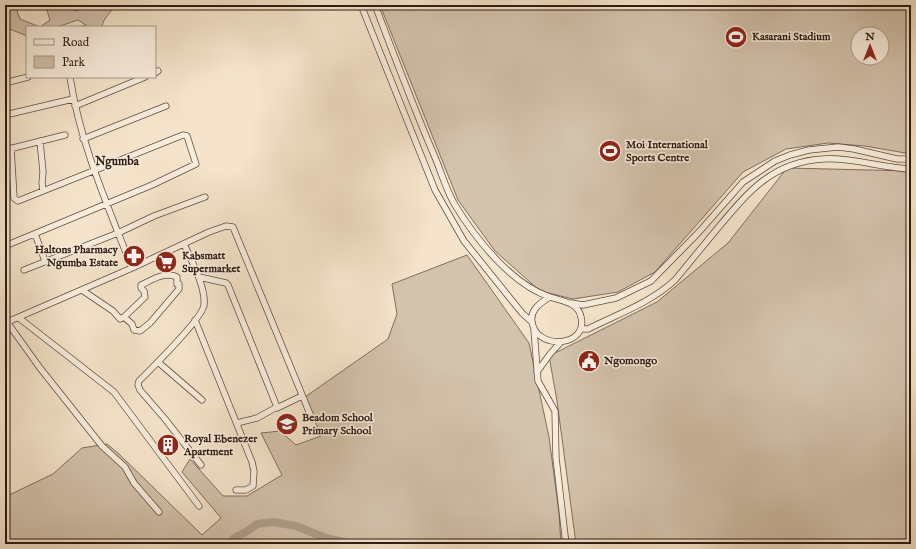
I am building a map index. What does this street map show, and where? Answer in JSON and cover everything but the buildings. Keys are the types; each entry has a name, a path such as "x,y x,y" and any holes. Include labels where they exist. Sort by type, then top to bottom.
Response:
{"street":[{"path":"360,5 435,190 464,241 522,313 532,322"},
{"path":"375,5 419,120 455,205 489,253 513,275 541,294 550,297 583,305 616,298 651,281 699,232 743,182 775,161 790,155 828,148 848,148 897,159 911,159"},
{"path":"5,83 26,78"},
{"path":"70,78 74,106 83,139 106,203 132,268"},
{"path":"74,106 143,78"},
{"path":"5,115 73,99"},
{"path":"83,139 166,106"},
{"path":"5,246 152,185 195,166 196,164 187,136 183,135 18,201 15,200 8,149 65,135"},
{"path":"40,141 43,191"},
{"path":"581,329 588,329 637,306 666,288 675,280 743,198 760,182 777,172 799,163 822,159 845,160 894,168 911,169"},
{"path":"24,270 118,233 154,216 205,197"},
{"path":"159,512 134,483 125,467 102,446 6,323 132,268 208,232 226,226 233,227 312,419"},
{"path":"35,234 45,262"},
{"path":"184,244 199,277 204,304 202,311 158,362 138,381 138,385 140,390 165,419 200,465"},
{"path":"82,290 113,311 120,319 145,297 141,285 164,275 169,274 177,277 179,290 147,327 140,331 134,330 132,324 124,317"},
{"path":"199,277 226,283 228,285 277,408"},
{"path":"550,297 541,302 533,310 532,322 537,372 540,385 555,411 556,458 566,544"},
{"path":"534,330 546,339 561,342 572,339 578,335 581,329 581,315 572,303"},
{"path":"19,318 114,392 200,506"},
{"path":"195,320 248,449 254,472 253,486 246,490 236,490"},
{"path":"537,372 561,342"},
{"path":"158,362 202,400"},
{"path":"237,423 257,418 302,396"}],"green space":[{"path":"5,5 15,5 20,19 38,26 26,26 26,36 5,27"},
{"path":"47,5 74,5 74,11 97,5 115,5 102,26 82,26 86,25 78,20 60,26 41,26 50,20 46,7"},
{"name":"Moi International Sports Centre","path":"380,5 911,5 911,154 865,146 828,143 786,149 743,172 655,272 618,292 573,299 540,291 495,251 458,200"},
{"path":"787,168 911,171 911,544 576,544 557,401 549,356 657,302 728,243"},
{"path":"467,255 529,343 549,437 559,513 561,544 5,544 5,497 53,474 82,448 107,444 202,535 221,518 182,472 190,459 223,496 247,496 282,475 261,433 280,431 296,445 321,436 305,397 388,339 397,314 392,284"}],"waterway":[{"path":"230,544 234,538 257,524 274,522 296,526 326,538 353,544"}],"place":[{"name":"Kasarani Stadium","path":"736,37"},
{"name":"Moi International Sports Centre","path":"610,151"},
{"name":"Haltons Pharmacy Ngumba Estate","path":"134,256"},
{"name":"Kabsmatt Supermarket","path":"166,262"},
{"name":"Ngomongo","path":"589,361"},
{"name":"Beadom School Primary School","path":"287,424"},
{"name":"Royal Ebenezer Apartment","path":"168,445"}],"district":[{"name":"Ngumba","path":"117,161"}]}
